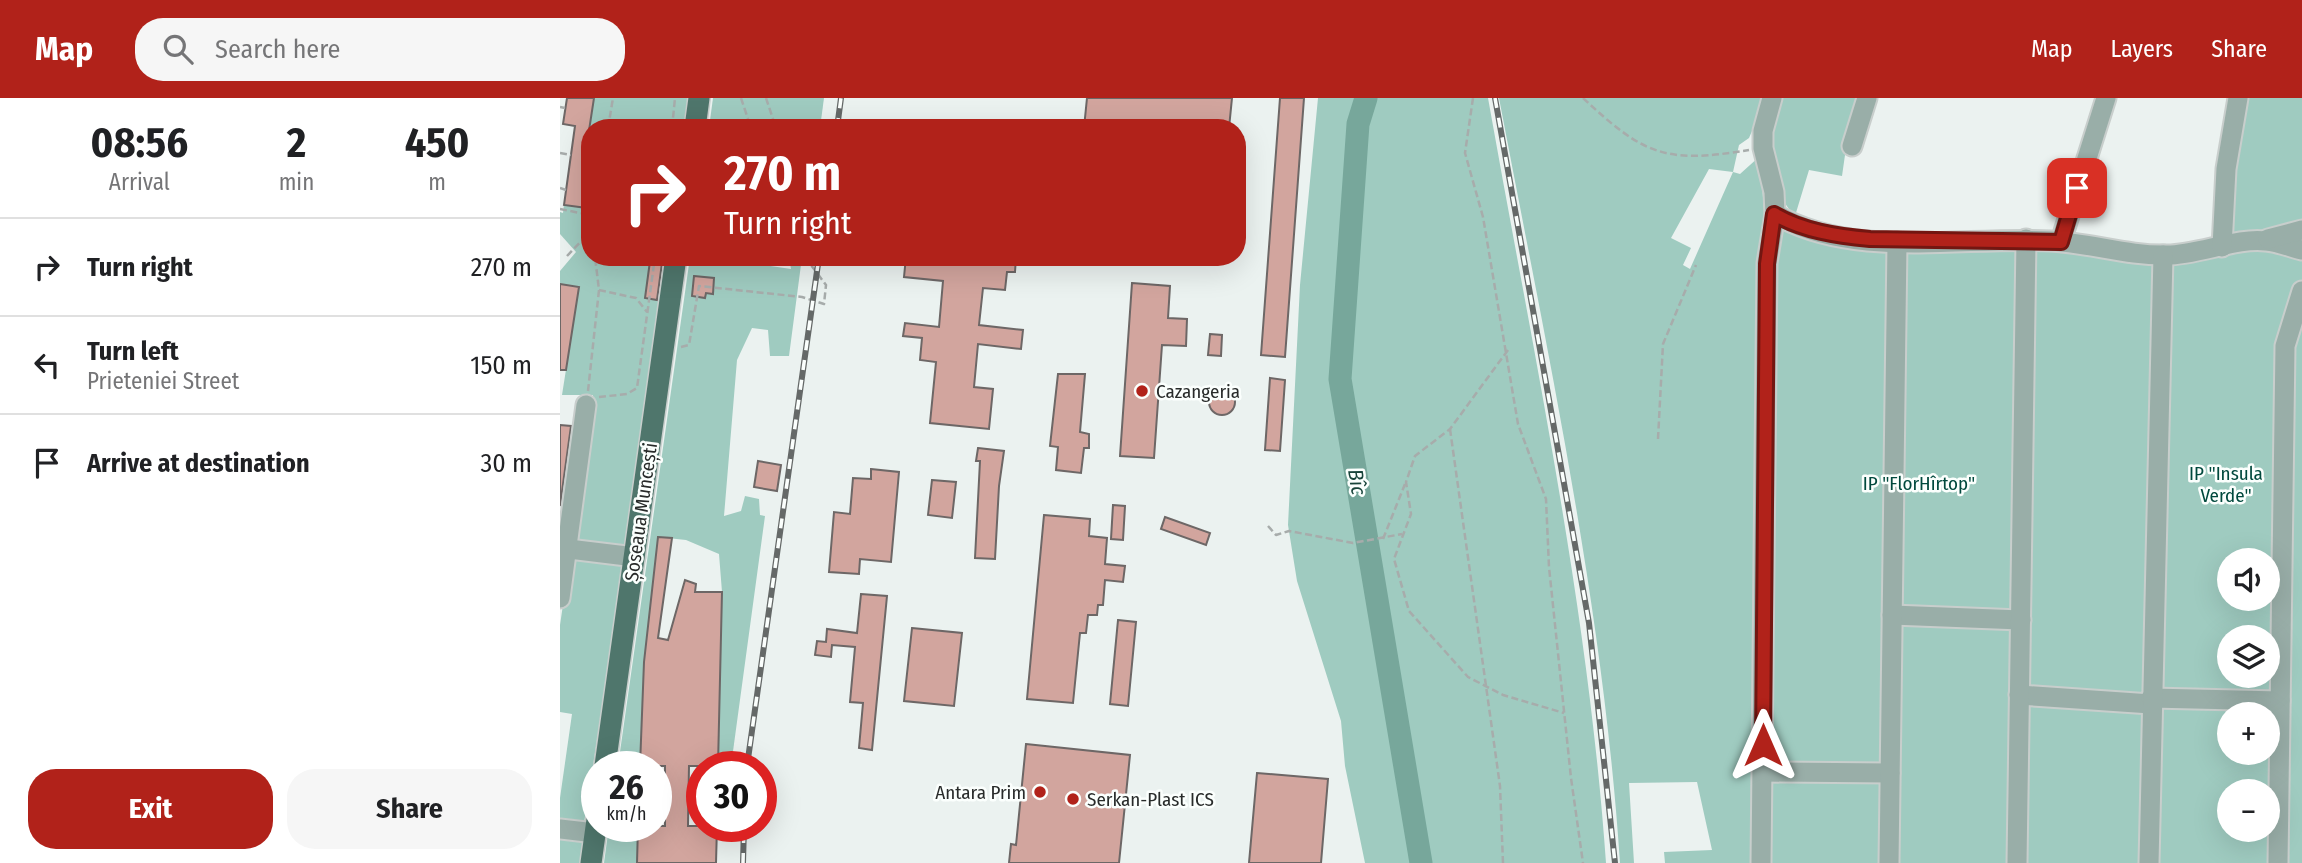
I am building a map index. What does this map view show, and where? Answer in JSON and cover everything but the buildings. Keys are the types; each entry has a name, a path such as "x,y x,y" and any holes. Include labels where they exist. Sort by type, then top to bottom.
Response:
{"main road":[{"path":"696,119 699,98"},
{"name":"Șoseaua Muncești","path":"607,751 675,266"},
{"path":"591,863 594,842"}],"street":[{"path":"1761,863 1767,264 1774,214 1774,192 1763,148 1763,131 1772,98"},
{"path":"1852,146 1867,98"},
{"path":"2061,242 2106,98"},
{"path":"2222,247 2226,169 2238,98"},
{"path":"1774,214 1793,224 1843,237 1897,242 2026,239 2163,255 2196,254 2302,230"},
{"path":"2017,863 2026,239"},
{"path":"2264,240 2302,250"},
{"path":"1889,863 1897,242"},
{"path":"2149,863 2163,255"},
{"path":"2278,863 2285,346 2302,291"},
{"path":"560,597 564,548 586,405"},
{"path":"564,548 635,557"},
{"path":"1892,615 2021,620"},
{"path":"2020,695 2151,701 2280,701"},
{"path":"1763,772 1890,773"},
{"path":"560,829 581,828"}],"path":[{"path":"610,119 613,98"},
{"path":"673,119 675,98"},
{"path":"741,98 748,119"},
{"path":"766,98 773,119"},
{"path":"1583,98 1625,136 1650,150 1680,156 1720,155 1763,148"},
{"path":"1473,99 1465,153 1483,217 1508,350 1518,424 1546,499 1564,713 1583,863"},
{"path":"560,107 565,108"},
{"path":"560,153 571,155"},
{"path":"560,188 566,190"},
{"path":"560,209 581,213"},
{"path":"567,256 581,241"},
{"path":"1658,439 1664,344 1696,265"},
{"path":"596,266 599,290 587,398 627,394 637,388 654,266"},
{"path":"690,345 699,286 802,296 824,303 826,285 812,266"},
{"path":"599,290 636,298 648,313"},
{"path":"1383,539 1415,456 1450,429 1508,350"},
{"path":"1450,429 1500,786 1503,863"},
{"path":"1406,482 1411,514 1394,559 1409,611 1468,677 1503,695 1564,713"},
{"path":"1268,526 1276,535 1289,531 1353,543 1402,534"}],"green space":[{"path":"594,98 690,98 687,119 591,119"},
{"path":"713,98 824,98 821,119 710,119"},
{"path":"1318,98 1488,98 1573,575 1598,767 1606,863 1365,863 1345,766 1341,721 1297,581 1288,525 1300,285"},
{"name":"IP \"FlorHîrtop\"","path":"1499,98 1766,98 1749,138 1739,145 1733,172 1740,174 1760,156 1765,225 1844,246 2019,247 2214,254 2232,98 2302,98 2302,863 1665,863 1664,852 1712,850 1697,782 1629,783 1634,863 1620,863 1601,670 1554,383","holes":["1709,169 1733,172 1690,269 1683,265 1691,248 1671,238"]},
{"path":"1782,98 1862,98 1846,148 1842,176 1809,170 1795,216 1779,190 1772,160 1774,128"},
{"path":"564,204 581,207 581,266 649,266 645,298 657,300 662,308 627,546 580,544 575,538 593,395 562,395 579,287 560,284 560,271 576,252 560,234 560,212 563,213"},
{"path":"689,266 770,266 791,269 790,266 801,266 789,356 770,356 768,330 752,328 737,360 724,516 741,511 745,496 759,499 760,515 765,516 733,751 718,751 722,592 719,554 686,540 658,537 644,662 641,751 620,751"},
{"path":"577,557 622,561 624,567 595,751 581,751 581,823 560,821 560,798 572,714 560,712 560,625 569,564"},
{"path":"560,833 581,839 584,842 580,863 560,863"},
{"path":"607,842 638,842 637,863 604,863"}],"waterway":[{"name":"Bîc","path":"1366,98 1358,124 1340,379 1421,863"}],"railway":[{"path":"838,119 841,98"},
{"path":"1495,98 1589,623 1615,863"},
{"path":"749,751 818,266"},
{"path":"743,863 744,842"}],"place":[{"name":"Cazangeria","path":"1142,391"},
{"name":"Antara Prim","path":"1040,792"},
{"name":"Serkan-Plast ICS","path":"1073,799"}],"route":[{"path":"1763,745 1767,264 1774,214 1793,224 1843,237 1897,242 2026,239 2061,242 2077,188"}],"park label":[{"name":"IP \"Insula Verde\"","path":"2226,484"}]}
